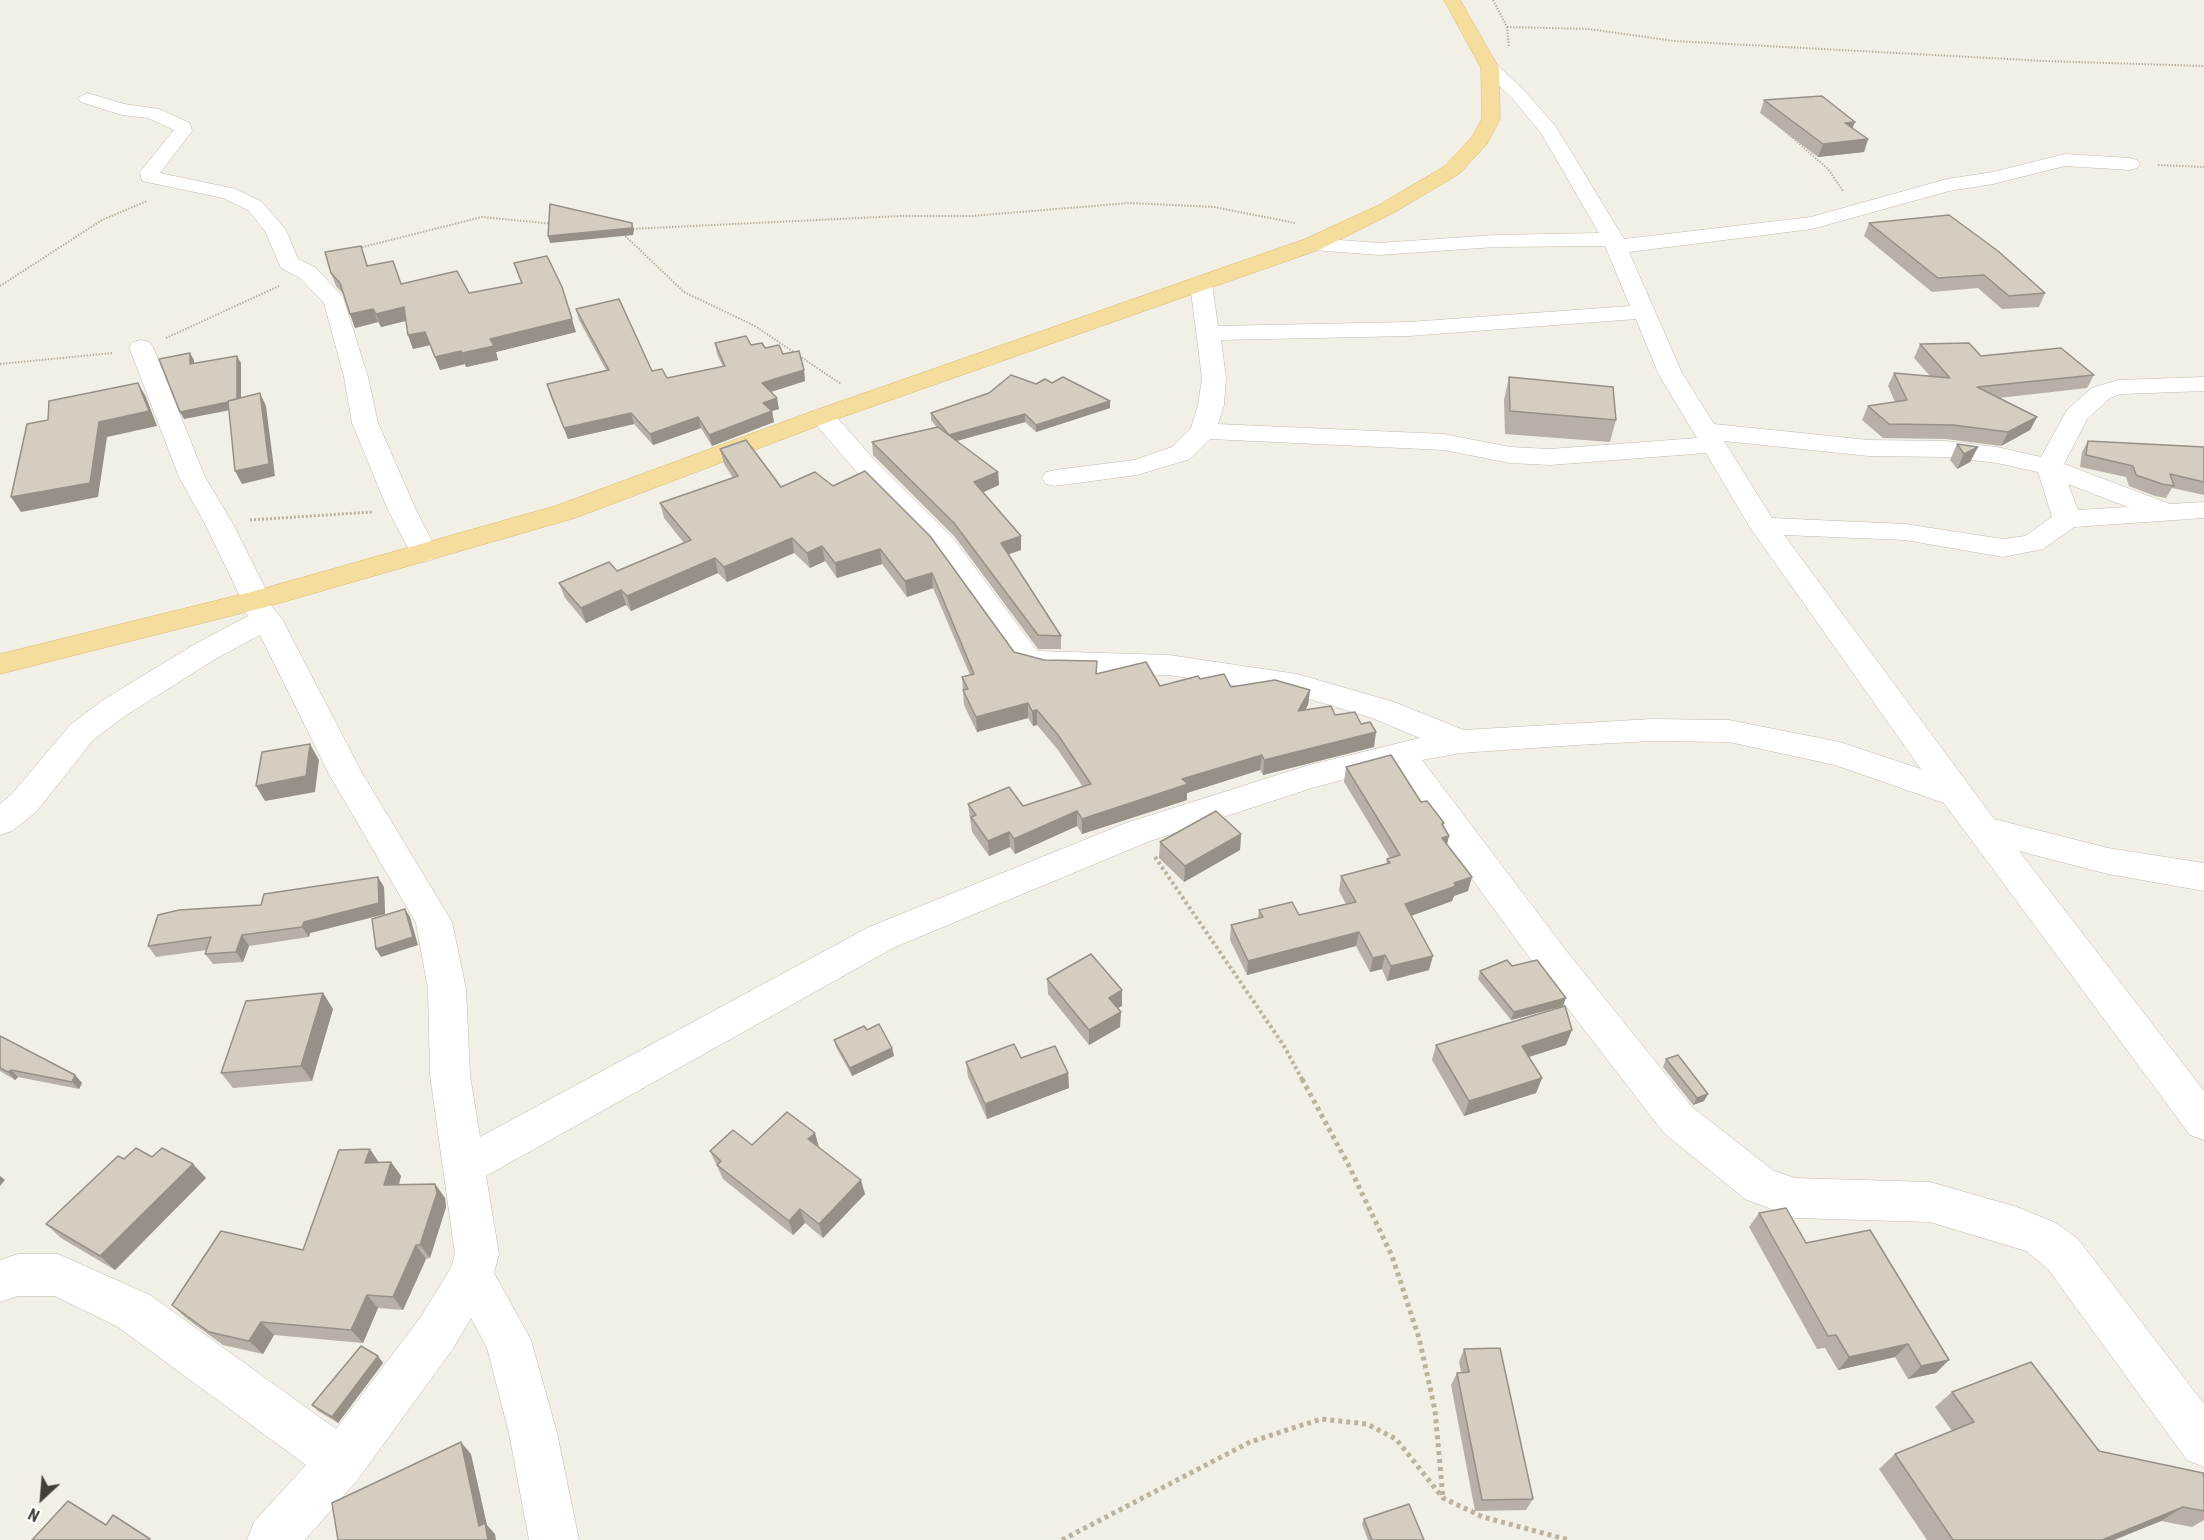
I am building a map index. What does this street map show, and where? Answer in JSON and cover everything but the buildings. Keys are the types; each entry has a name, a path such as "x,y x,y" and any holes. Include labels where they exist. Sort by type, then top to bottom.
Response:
{"main road":[{"path":"0,664 258,607 424,553 565,512 822,416 1313,244 1386,209 1452,170 1480,140 1491,119 1490,68 1452,0"}],"street":[{"path":"1490,68 1518,94 1549,131 1614,243 1670,373 1763,526 1956,794 2204,1122"},
{"path":"87,98 122,110 152,113 183,127 183,131 150,172 150,177 190,183 229,193 255,206 275,230 289,263 308,273 326,289 335,302 356,377 365,423 402,510 424,553"},
{"path":"1313,244 1379,249 1495,241 1614,243 1812,223 1947,185 1993,178 2065,160 2130,164"},
{"path":"1055,478 1137,467 1169,457 1181,453 1203,431 1211,405 1214,378 1201,284"},
{"path":"1209,333 1409,329 1643,312"},
{"path":"141,347 192,477 218,522 258,607 347,776 434,922 447,989 450,1075 477,1254 471,1276 436,1334 341,1462 272,1540"},
{"path":"2067,519 2049,467 2076,415 2101,393 2118,387 2204,384"},
{"path":"822,416 870,471 943,544 1026,658 1045,663 1169,665 1297,685 1383,710 1461,742"},
{"path":"1203,431 1444,442 1523,457 1550,457 1708,438 1869,448 1946,449 1997,455 2049,467 2166,512"},
{"path":"1763,526 1905,532 2003,548 2033,543 2067,519 2204,510"},
{"path":"0,822 24,803 82,732 114,708 206,651 258,607"},
{"path":"463,1167 882,937 1138,832 1310,777 1399,753 1461,742 1652,730 1729,731 1840,754 1956,794"},
{"path":"1399,753 1555,964 1678,1120 1760,1185 1795,1198 1930,1202 2017,1227 2041,1237 2063,1254 2204,1443"},
{"path":"1983,829 2108,861 2204,877"},
{"path":"0,1281 18,1275 58,1275 134,1311 341,1462"},
{"path":"471,1276 508,1340 533,1433 554,1540"}],"path":[{"path":"1507,27 1589,29 1674,41 2045,62 2204,66"},
{"path":"1777,123 1828,169 1856,212"},
{"path":"2130,164 2204,167"},
{"path":"0,286 102,220 190,183"},
{"path":"866,401 755,326 684,292 618,229 901,216 971,216 1085,205 1179,204 1239,210 1337,233"},
{"path":"308,273 354,250 463,220 499,217 560,224"},
{"path":"218,522 402,510"},
{"path":"1138,832 1284,1046 1348,1164 1392,1256 1419,1338 1432,1399 1443,1498"},
{"path":"1062,1540 1250,1442 1322,1419 1367,1424 1396,1439 1443,1498 1483,1517 1569,1540"}]}
